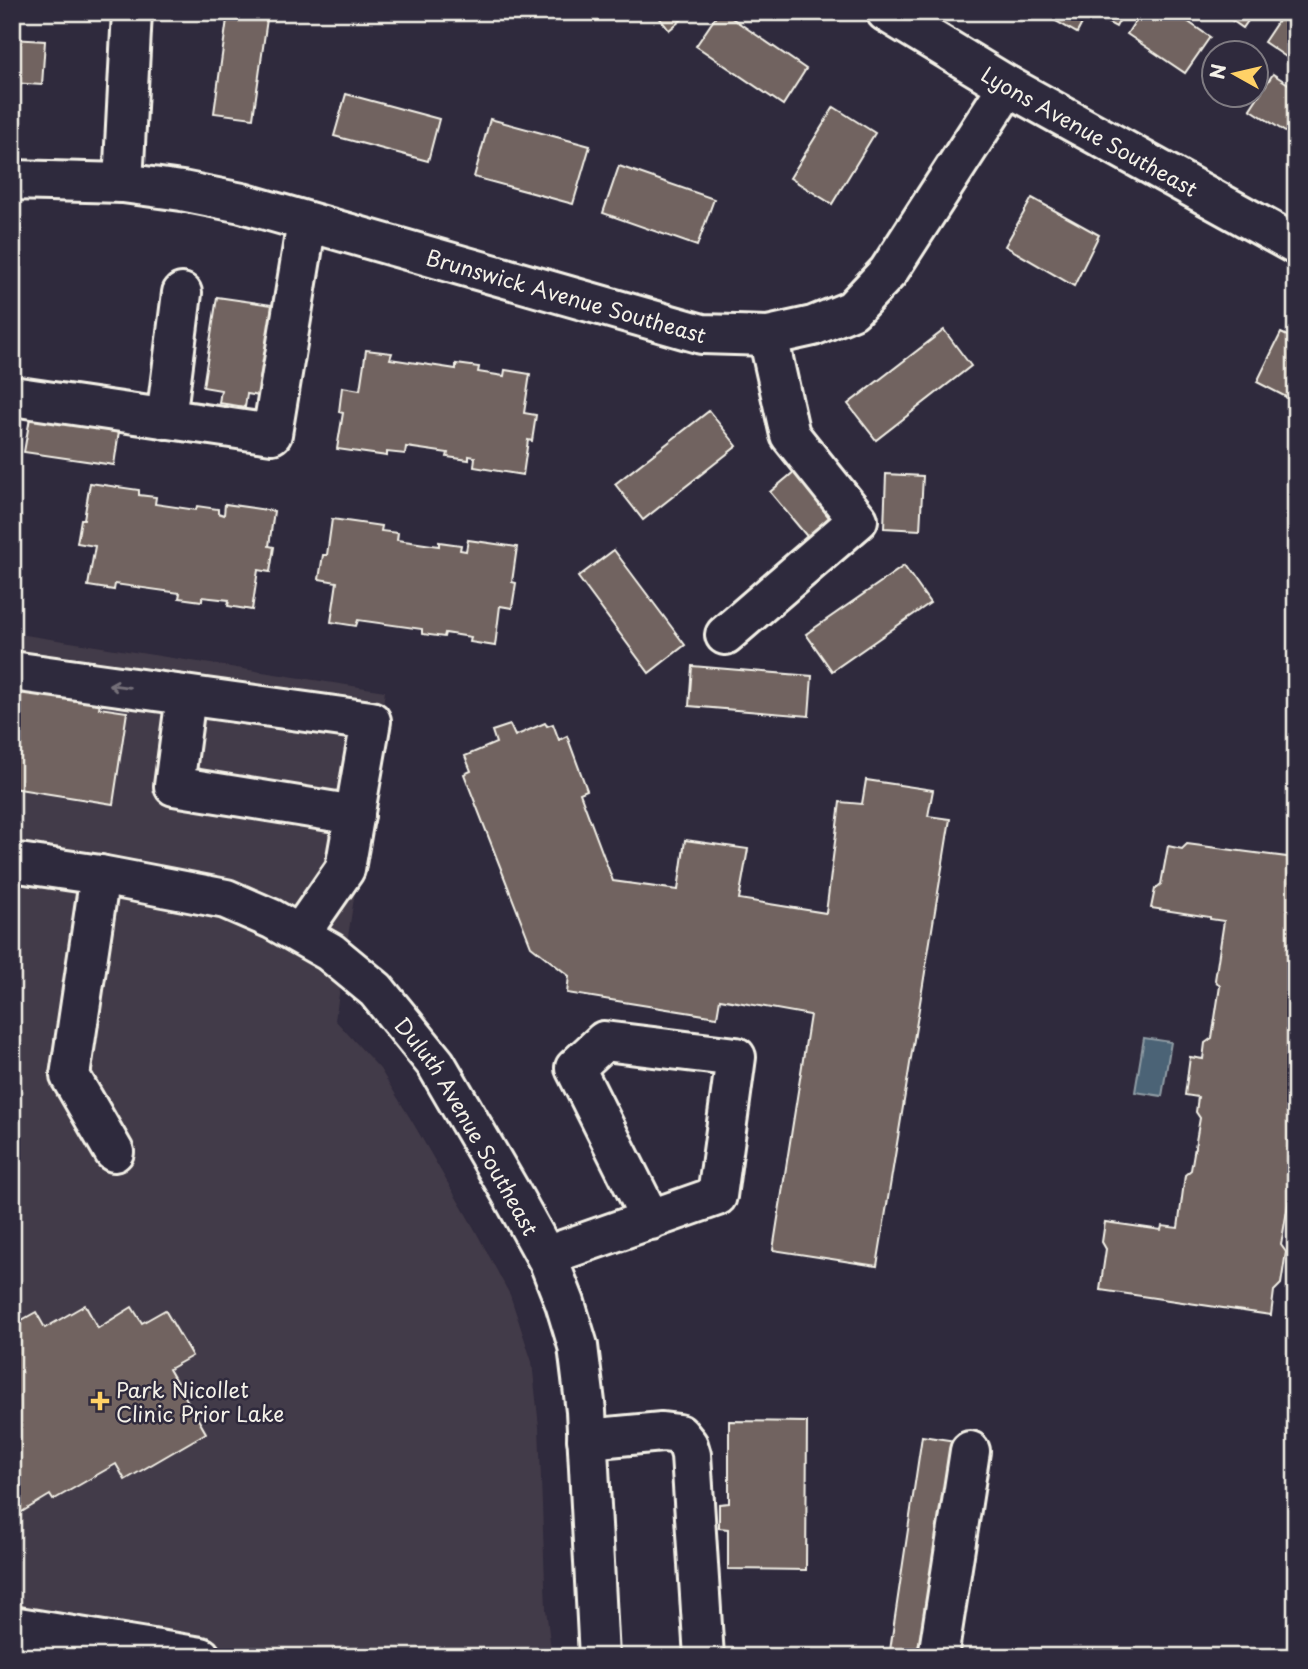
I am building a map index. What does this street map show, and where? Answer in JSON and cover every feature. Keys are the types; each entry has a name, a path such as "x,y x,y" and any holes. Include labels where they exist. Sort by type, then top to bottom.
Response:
{"street":[{"path":"123,183 132,12"},
{"name":"Lyons Avenue Southeast","path":"886,12 1007,86 1296,245"},
{"name":"Brunswick Avenue Southeast","path":"12,180 123,183 242,203 702,334 768,336 813,326 852,310 888,272 1007,86"},
{"path":"12,396 272,434 307,222"},
{"path":"166,419 182,293"},
{"path":"725,635 858,520 790,435 768,336"},
{"path":"12,671 371,722 345,869 300,934"},
{"path":"187,695 174,786 355,815"},
{"name":"Duluth Avenue Southeast","path":"12,862 100,875 226,899 272,919 330,952 376,990 436,1064 546,1256 565,1303 578,1346 586,1410 599,1657"},
{"path":"100,875 69,1076 114,1152"},
{"path":"546,1256 651,1220 717,1196 736,1057 604,1041 575,1069 651,1220"},
{"path":"587,1439 662,1432 678,1434 688,1445 691,1455 704,1657"},
{"path":"938,1657 970,1451"},
{"path":"12,1626 201,1657"}],"shaded area":[{"path":"12,633 385,691 335,1020 380,1069 510,1295 532,1362 539,1427 546,1609 552,1657 12,1657"}],"water":[{"path":"1144,1038 1171,1042 1162,1096 1135,1092"}],"building":[{"path":"228,12 268,12 253,118 214,113"},
{"path":"655,12 691,12 669,30"},
{"path":"719,12 723,12 806,69 783,105 696,46"},
{"path":"1051,12 1088,12 1077,33 1049,17"},
{"path":"1088,12 1124,12 1116,27"},
{"path":"1141,12 1174,12 1210,37 1200,38 1200,51 1185,73 1127,34"},
{"path":"1220,12 1254,12 1243,28"},
{"path":"1284,12 1296,12 1295,63 1270,46 1270,38 1267,38"},
{"path":"12,39 45,41 42,85 12,83"},
{"path":"1273,74 1296,89 1296,139 1250,109 1270,108 1270,79"},
{"path":"346,94 439,119 428,161 334,136"},
{"path":"834,107 875,133 832,204 790,178"},
{"path":"490,119 590,146 573,204 474,177"},
{"path":"619,166 714,199 697,246 603,213"},
{"path":"1032,198 1099,235 1074,286 1005,246"},
{"path":"217,297 279,306 266,397 247,394 245,407 219,403 221,390 203,387"},
{"path":"944,330 971,366 876,440 848,404"},
{"path":"1281,333 1296,340 1296,402 1257,382"},
{"path":"366,350 392,353 390,359 456,369 456,364 479,367 478,372 504,376 505,370 530,374 524,413 536,415 532,441 528,440 523,475 474,467 475,457 469,456 469,460 447,457 448,453 406,447 405,454 387,452 387,456 337,449 343,413 339,412 342,387 360,390"},
{"path":"709,411 737,446 643,520 615,484"},
{"path":"12,415 20,416 15,451 12,450"},
{"path":"30,418 119,431 114,465 24,452"},
{"path":"801,466 841,514 810,540 770,492"},
{"path":"886,474 923,476 920,530 884,528"},
{"path":"90,483 139,490 139,495 156,497 155,504 196,510 197,506 218,509 218,513 224,515 225,504 274,511 269,546 274,547 270,572 258,570 252,610 228,606 229,600 179,598 180,593 115,584 114,590 88,586 95,546 77,543"},
{"path":"332,519 382,526 381,531 398,533 397,540 439,546 439,542 461,545 460,550 466,551 468,540 517,547 512,582 516,583 512,608 500,606 495,646 470,642 471,637 445,633 444,637 422,634 422,629 358,620 356,626 331,622 337,582 319,579 323,555 327,555"},
{"path":"614,550 685,645 649,673 578,577"},
{"path":"904,566 930,603 832,671 806,634"},
{"path":"692,666 812,676 809,716 689,706"},
{"path":"12,680 102,694 99,708 127,712 113,804 12,788"},
{"path":"545,723 547,726 553,724 559,740 567,736 587,790 580,793 613,881 678,890 685,840 748,849 739,899 826,913 840,802 862,804 866,780 933,790 928,816 950,819 877,1266 773,1250 810,1015 720,999 717,1017 567,993 569,976 531,946 464,774 471,771 465,756 496,743 492,731 510,725 515,736"},
{"path":"1187,844 1294,858 1296,863 1296,1185 1295,1194 1289,1199 1281,1245 1286,1252 1281,1284 1274,1291 1271,1315 1100,1290 1106,1249 1102,1242 1105,1222 1161,1230 1162,1226 1178,1228 1185,1175 1191,1170 1200,1118 1196,1112 1198,1097 1185,1095 1190,1057 1203,1059 1205,1043 1212,1038 1220,986 1215,980 1224,921 1151,908 1155,889 1161,884 1168,846 1182,849"},
{"name":"Park Nicollet Clinic Prior Lake","path":"85,1305 98,1328 132,1307 142,1323 165,1310 192,1356 169,1369 206,1433 125,1480 116,1464 53,1500 50,1495 20,1513 12,1500 12,1314 15,1312 20,1321 36,1312 45,1328"},
{"path":"729,1421 807,1422 806,1570 728,1569 728,1529 719,1528 719,1504 729,1503"},
{"path":"922,1436 956,1441 923,1657 889,1657"}],"place":[{"name":"Park Nicollet Clinic Prior Lake","path":"100,1401"}]}
